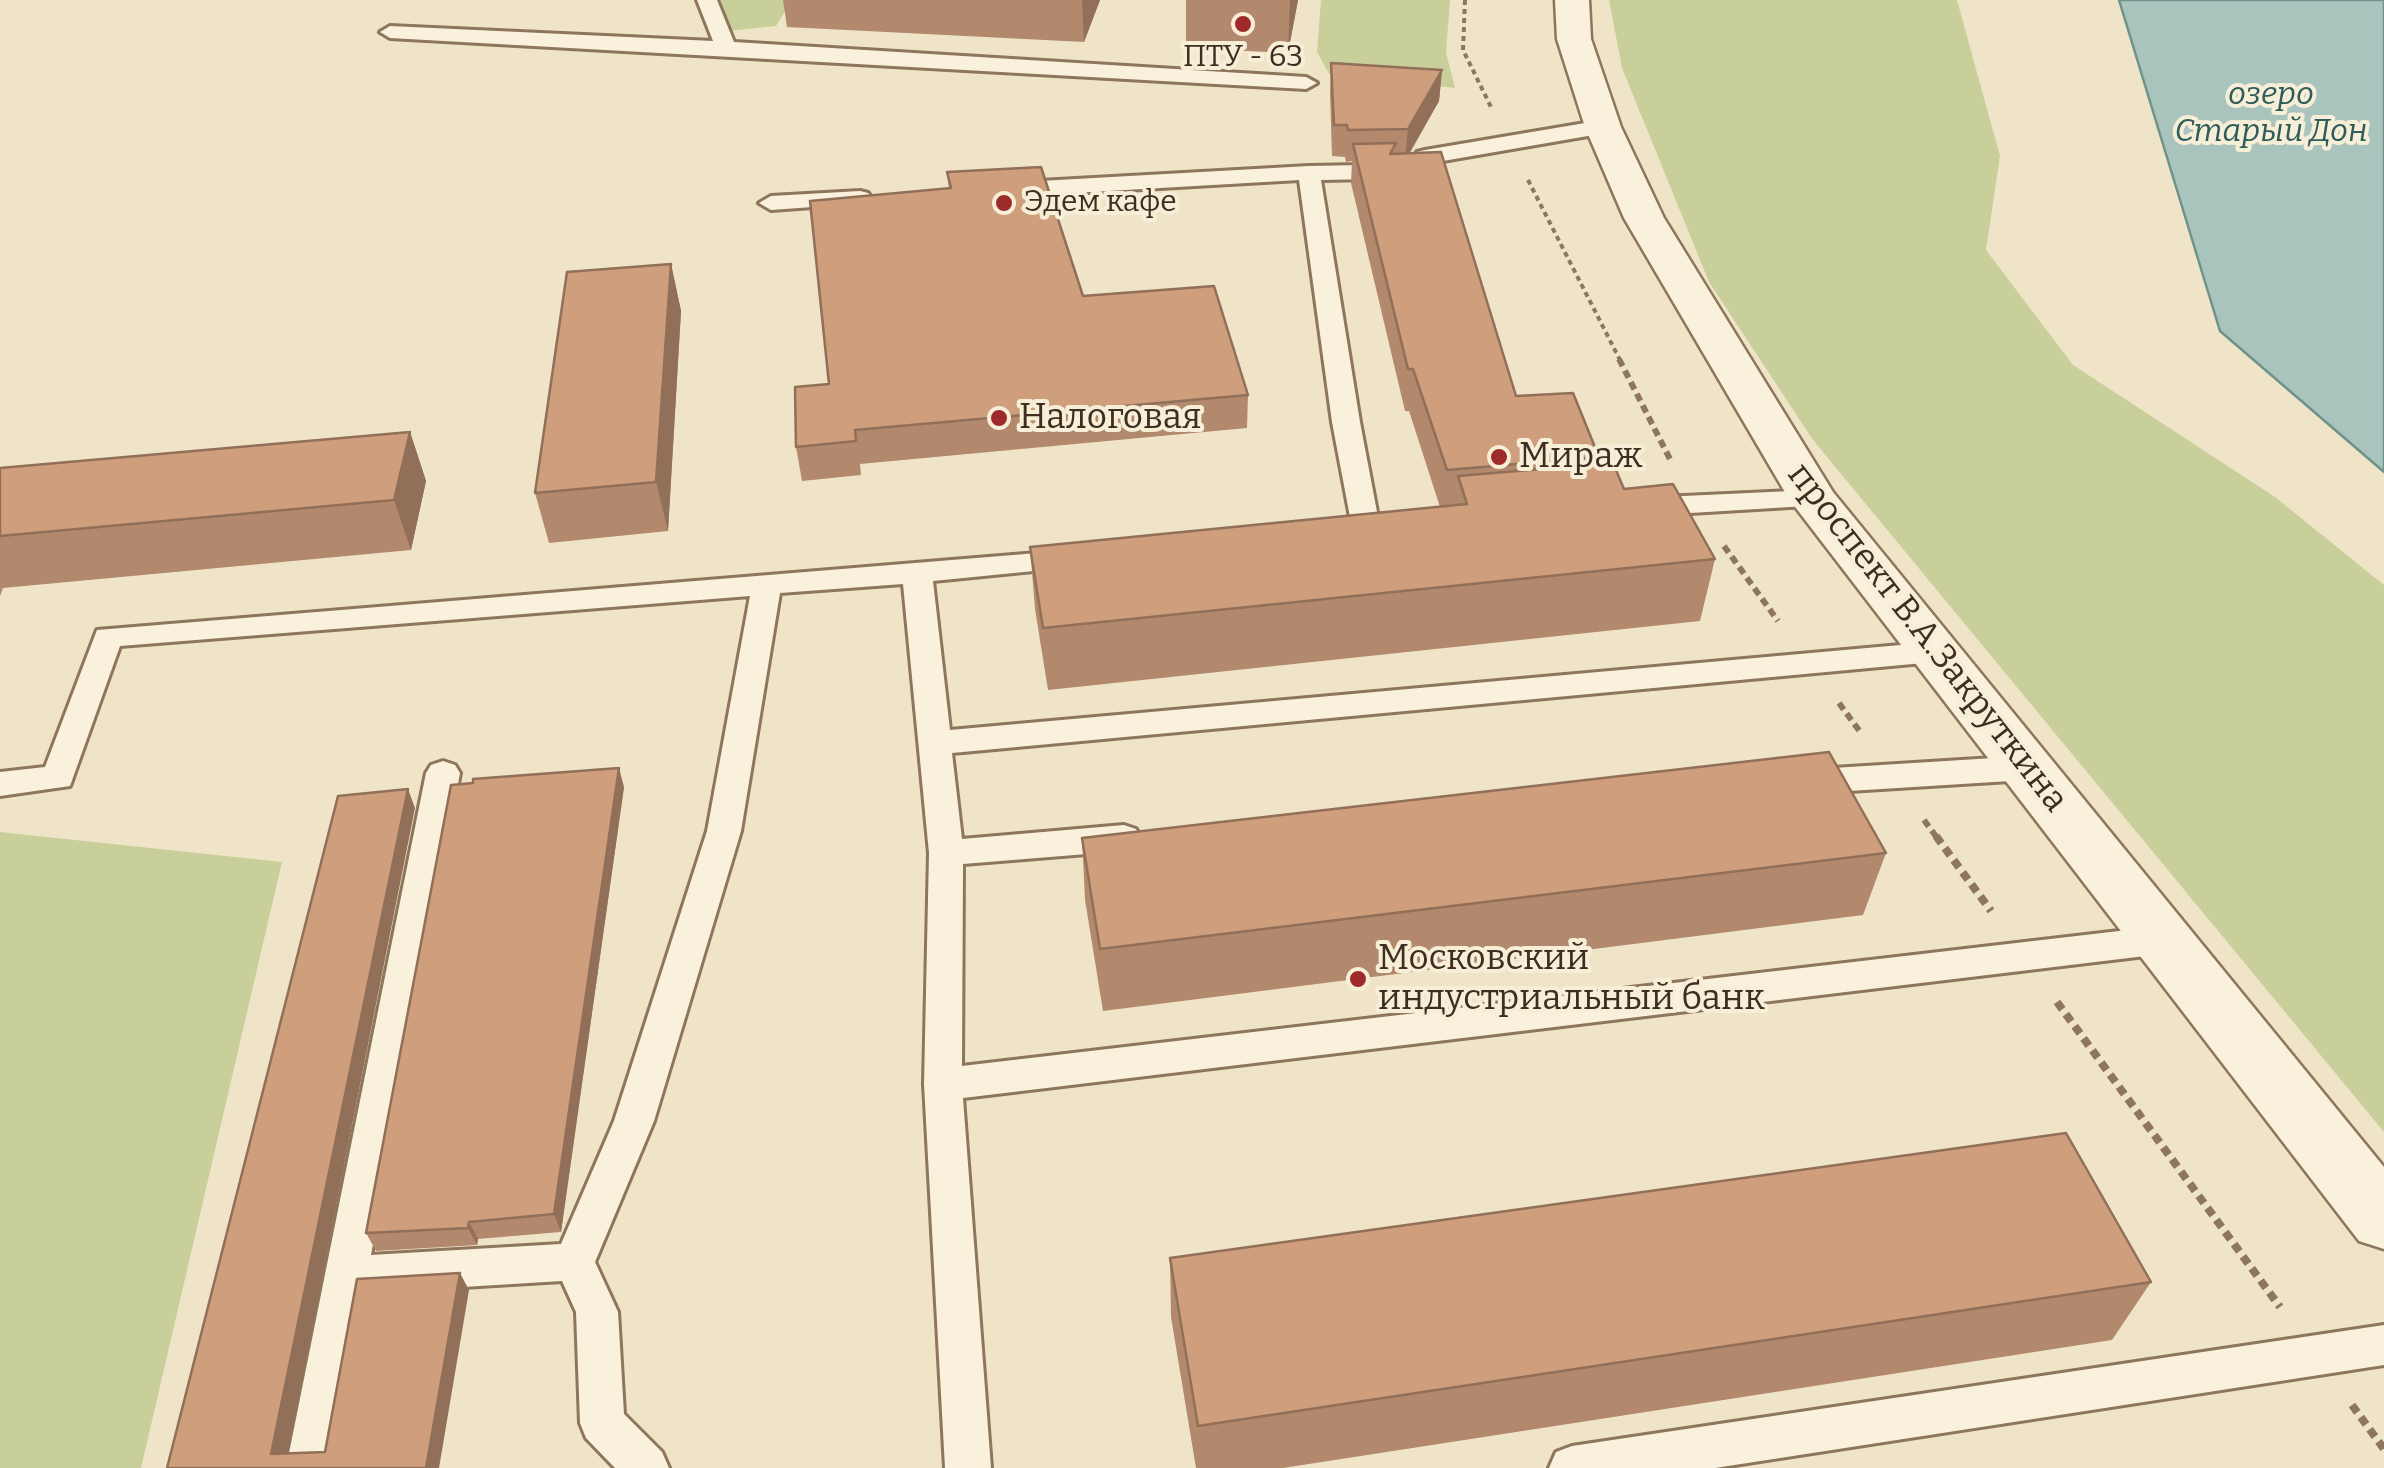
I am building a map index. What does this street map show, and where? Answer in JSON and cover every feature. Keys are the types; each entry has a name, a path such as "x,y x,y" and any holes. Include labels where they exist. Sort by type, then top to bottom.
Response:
{"street":[{"name":"проспект В.А.Закруткина","path":"1572,0 1574,39 1603,127 1644,218 1812,498 2384,1219"}],"lane":[{"path":"707,0 726,48"},
{"path":"390,32 1306,83"},
{"path":"990,191 1308,173 1427,171 1424,157 1603,127"},
{"path":"1308,173 1346,422 1368,533"},
{"path":"771,204 890,197"},
{"path":"1616,510 1812,498"},
{"path":"1328,536 1406,529"},
{"path":"0,784 58,778 108,637 1113,556"},
{"path":"917,573 946,853 943,1084 968,1468"},
{"path":"646,1468 602,1422 597,1312 574,1262 634,1121 724,831 767,584"},
{"path":"935,743 1934,652"},
{"path":"1777,784 2026,768"},
{"path":"309,1468 443,773"},
{"path":"946,853 1164,835"},
{"path":"943,1084 2162,940"},
{"path":"347,1275 574,1262"},
{"path":"1572,1468 2384,1345"}],"green space":[{"path":"718,0 792,0 776,26 728,31"},
{"path":"1321,0 1450,0 1446,53 1455,88 1329,74 1317,52"},
{"path":"1609,0 1957,0 2000,156 1986,250 2073,365 2275,497 2384,585 2384,1132 1813,440 1709,282 1622,68"},
{"path":"0,832 282,862 141,1468 0,1468"}],"water":[{"name":"озеро Старый Дон","path":"2119,0 2384,0 2384,472 2220,331"}],"building":[{"path":"1331,63 1442,70 1408,129 1348,130 1347,125 1334,125"},
{"path":"1396,143 1390,154 1441,152 1516,396 1573,393 1599,457 1447,470 1413,369 1408,369 1353,144"},
{"path":"1041,167 1083,296 1214,286 1248,395 855,430 856,441 796,447 795,387 829,384 810,201 951,188 947,172"},
{"path":"671,264 656,482 535,493 567,272"},
{"path":"410,432 394,500 0,536 0,468"},
{"path":"1613,463 1624,489 1673,484 1715,559 1043,628 1030,547 1467,504 1458,476"},
{"path":"1829,752 1886,853 1100,949 1082,838"},
{"path":"619,768 554,1214 469,1222 468,1228 366,1233 451,785 473,783 473,779"},
{"path":"408,789 271,1454 325,1452 357,1279 460,1273 426,1468 167,1468 338,796"},
{"path":"2066,1133 2151,1282 1198,1426 1170,1258"}],"place":[{"name":"ПТУ - 63","path":"1243,24"},
{"name":"Эдем кафе","path":"1004,203"},
{"name":"Налоговая","path":"999,418"},
{"name":"Мираж","path":"1499,457"},
{"name":"Московский индустриальный банк","path":"1358,979"}]}
